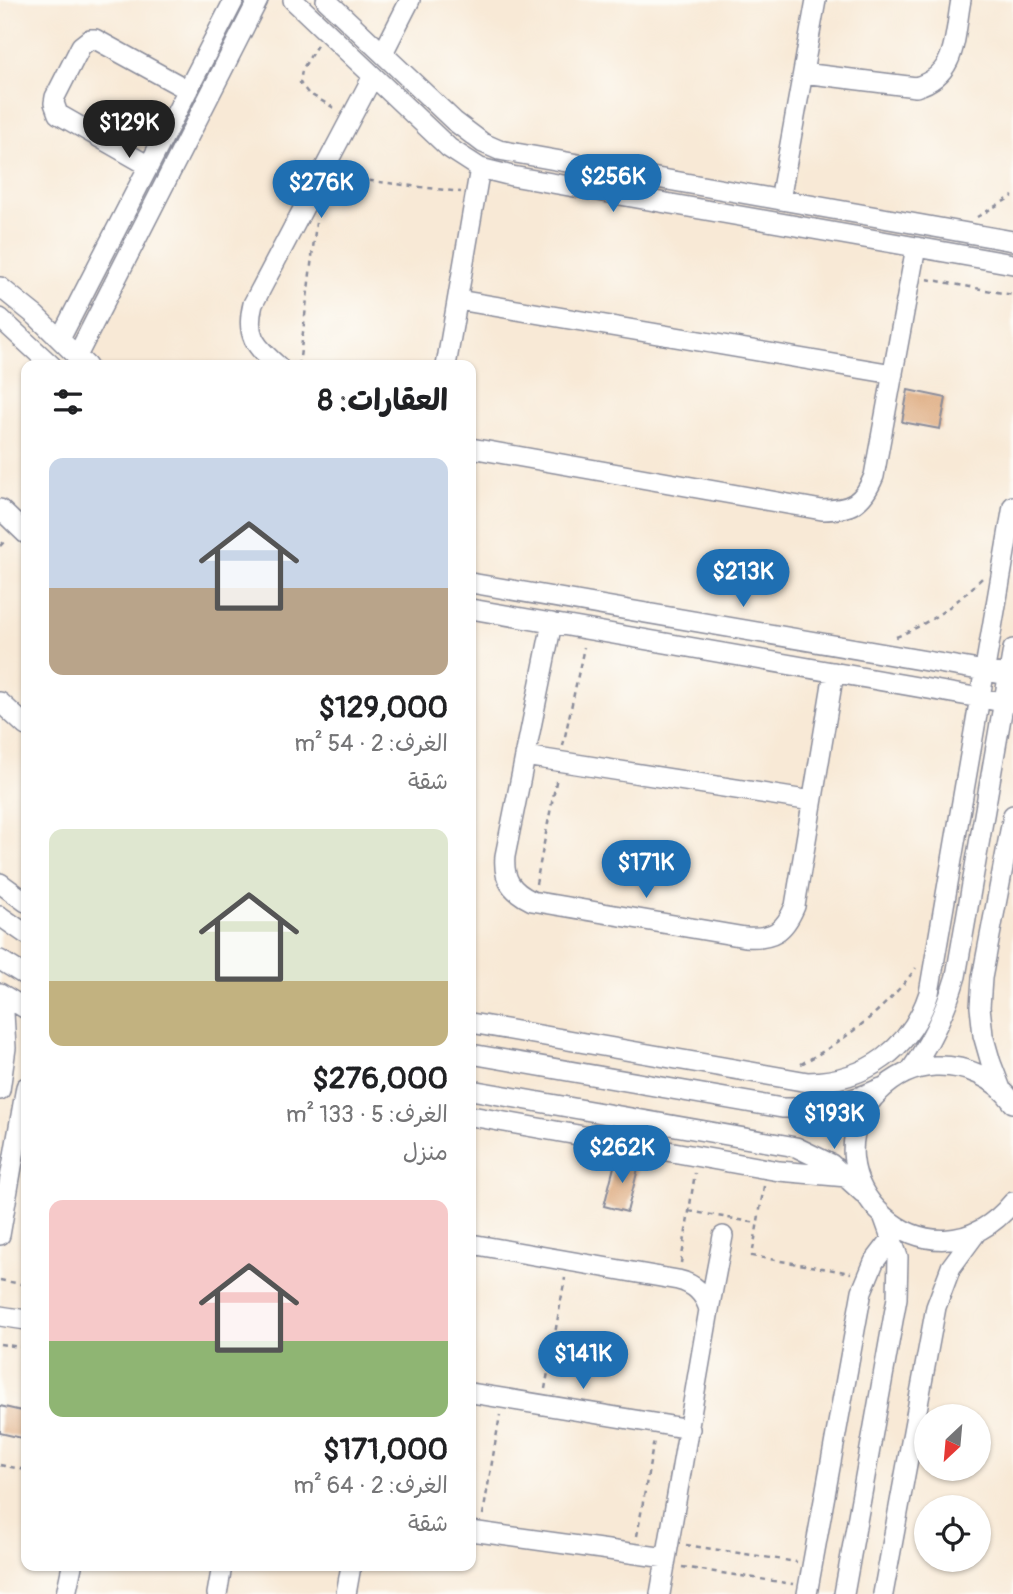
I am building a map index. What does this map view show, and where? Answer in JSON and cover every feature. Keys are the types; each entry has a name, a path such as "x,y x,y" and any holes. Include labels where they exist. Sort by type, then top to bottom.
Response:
{"street":[{"path":"60,339 234,0"},
{"path":"82,360 258,0"},
{"path":"293,0 449,148 480,168 588,190 1013,264"},
{"path":"326,0 454,121 483,143 517,155 1013,241"},
{"path":"383,53 410,0"},
{"path":"780,200 816,0"},
{"path":"803,74 916,87 930,83 941,75 948,63 961,0"},
{"path":"149,166 58,114 55,97 81,46 90,39 95,39 188,90"},
{"path":"272,360 256,345 250,332 249,318 253,304 373,76"},
{"path":"447,360 480,168"},
{"path":"588,190 591,168"},
{"path":"476,449 822,510 839,510 855,504 867,492 874,476 916,247"},
{"path":"2,293 60,339 81,360"},
{"path":"458,300 893,374"},
{"path":"0,318 46,360"},
{"path":"476,1024 808,1082 851,1076 877,1064 900,1046 918,1021 929,993 1013,506"},
{"path":"0,509 21,529"},
{"path":"476,584 1008,675"},
{"path":"492,587 479,610 1003,702"},
{"path":"552,623 505,856 504,870 509,884 519,895 532,901 745,937 761,938 777,933 789,922 795,906 834,672"},
{"path":"910,1071 923,1053 947,1005 956,976 1013,649"},
{"path":"0,702 21,721"},
{"path":"525,755 813,801"},
{"path":"1007,1096 988,1053 980,1007 982,978 1013,815"},
{"path":"0,883 21,898"},
{"path":"0,916 21,930"},
{"path":"0,960 21,973"},
{"path":"1,994 21,1006"},
{"path":"0,1090 6,1048 1,994"},
{"path":"476,1055 782,1108 824,1107 856,1099 910,1071 929,1066 958,1068 986,1078 1007,1096"},
{"path":"866,1196 855,1163 856,1138 863,1113 885,1086"},
{"path":"476,1091 796,1147 831,1164 866,1196 884,1218 898,1228 928,1238 952,1238 1013,1217"},
{"path":"0,1235 21,1115"},
{"path":"476,1117 766,1169 847,1177"},
{"path":"883,1594 936,1307 951,1267 983,1229 1013,1202"},
{"path":"844,1594 897,1298 899,1277 892,1237 884,1218"},
{"path":"660,1594 723,1236"},
{"path":"808,1590 867,1276 892,1237"},
{"path":"476,1245 678,1280 699,1290 709,1310"},
{"path":"0,1316 21,1320"},
{"path":"476,1394 690,1429"},
{"path":"476,1532 667,1555"},
{"path":"66,1594 71,1571"},
{"path":"216,1594 221,1571"},
{"path":"346,1594 350,1571"}],"path":[{"path":"325,31 302,70 300,83 308,93 351,118"},
{"path":"321,175 476,193"},
{"path":"974,218 1013,196"},
{"path":"300,360 317,216"},
{"path":"911,276 1013,295"},
{"path":"887,641 916,629 943,613 967,593 988,570"},
{"path":"774,1076 818,1055 859,1027 895,993 919,965"},
{"path":"678,1280 698,1157"},
{"path":"766,1169 752,1256 867,1276"},
{"path":"689,1211 758,1223"},
{"path":"543,1405 568,1261"},
{"path":"0,1280 21,1284"},
{"path":"0,1344 21,1347"},
{"path":"476,1527 503,1399"},
{"path":"634,1553 657,1424"},
{"path":"0,1465 21,1469"},
{"path":"667,1555 813,1564"},
{"path":"667,1555 808,1590"}],"building":[{"path":"908,390 946,398 940,429 902,422"},
{"path":"616,1159 639,1165 627,1212 604,1206"},
{"path":"0,1406 21,1411 21,1438 0,1433"}]}
